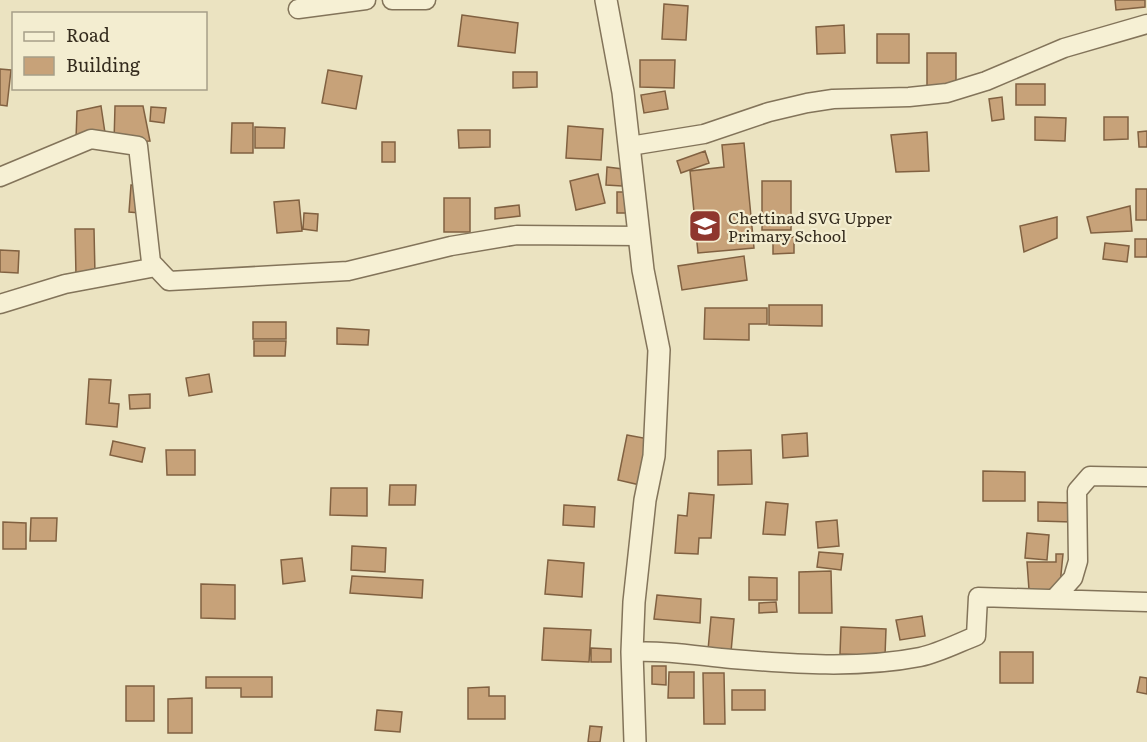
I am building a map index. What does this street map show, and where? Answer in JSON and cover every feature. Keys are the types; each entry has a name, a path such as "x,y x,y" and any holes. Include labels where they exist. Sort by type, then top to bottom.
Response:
{"street":[{"path":"298,9 366,0"},
{"path":"392,0 426,0"},
{"path":"606,0 623,92 643,270 659,350 654,456 645,500 634,602 632,652 635,742"},
{"path":"630,146 704,134 769,112 807,103 833,99 909,98 947,93 986,81 1064,48 1147,24"},
{"path":"0,177 91,139 138,146 151,262 169,281 348,271 451,246 517,235 639,236"},
{"path":"0,304 65,284 156,267"},
{"path":"1054,599 1073,578 1078,561 1077,491 1089,476 1147,477"},
{"path":"632,652 653,651 795,663 868,663 922,657 976,636 978,597 1147,602"}],"building":[{"path":"1115,0 1145,0 1145,7 1116,10"},
{"path":"664,4 688,6 686,40 662,39"},
{"path":"462,15 518,23 515,53 458,46"},
{"path":"844,25 845,53 817,54 816,27"},
{"path":"877,34 909,34 909,63 877,63"},
{"path":"927,53 956,53 956,86 927,86"},
{"path":"640,60 675,60 674,88 640,87"},
{"path":"0,69 11,70 7,106 0,105"},
{"path":"328,70 362,76 356,109 322,103"},
{"path":"513,72 537,72 537,87 513,88"},
{"path":"1016,84 1045,84 1045,105 1016,105"},
{"path":"665,91 668,109 644,113 641,95"},
{"path":"1002,97 1004,119 992,121 989,99"},
{"path":"101,106 105,133 76,139 77,111"},
{"path":"115,106 143,106 150,141 114,142"},
{"path":"151,107 166,108 164,123 150,121"},
{"path":"1035,117 1066,118 1065,141 1035,140"},
{"path":"1104,117 1128,117 1128,139 1104,140"},
{"path":"232,123 253,123 253,153 231,153"},
{"path":"568,126 603,129 601,160 566,158"},
{"path":"255,127 285,128 284,148 255,148"},
{"path":"458,130 490,130 490,147 459,148"},
{"path":"1147,131 1147,147 1139,147 1138,132"},
{"path":"927,132 929,171 896,172 891,135"},
{"path":"382,142 395,142 395,162 382,162"},
{"path":"744,143 754,248 698,253 690,171 724,167 722,145"},
{"path":"705,151 709,163 681,173 677,161"},
{"path":"607,167 623,169 622,186 606,185"},
{"path":"598,174 605,203 576,210 570,181"},
{"path":"762,181 791,181 791,230 762,230"},
{"path":"131,185 142,186 140,213 129,212"},
{"path":"1136,189 1147,189 1147,220 1136,220"},
{"path":"617,192 635,192 634,213 617,213"},
{"path":"444,198 470,198 470,232 444,232"},
{"path":"299,200 302,231 277,233 274,202"},
{"path":"519,205 520,216 495,219 495,208"},
{"path":"1130,206 1132,231 1091,233 1087,217"},
{"path":"304,213 318,214 317,231 303,229"},
{"path":"1057,217 1057,238 1024,252 1020,226"},
{"path":"75,229 94,229 95,275 76,276"},
{"path":"794,237 794,253 773,254 773,238"},
{"path":"1135,239 1147,239 1147,257 1135,257"},
{"path":"1105,243 1129,246 1127,262 1103,259"},
{"path":"0,250 19,251 18,273 0,272"},
{"path":"744,256 747,280 682,290 678,266"},
{"path":"769,305 822,305 822,326 769,325"},
{"path":"705,308 767,308 767,324 749,324 749,340 704,339"},
{"path":"253,322 286,322 286,339 253,339"},
{"path":"337,328 369,330 368,345 337,344"},
{"path":"254,341 286,341 285,356 254,356"},
{"path":"209,374 212,392 189,396 186,378"},
{"path":"89,379 111,380 109,403 119,404 117,427 86,424"},
{"path":"150,394 150,408 130,409 129,395"},
{"path":"807,433 808,456 783,458 782,435"},
{"path":"627,435 649,439 640,485 618,480"},
{"path":"113,441 145,448 142,462 110,455"},
{"path":"166,450 195,450 195,475 167,475"},
{"path":"751,450 752,484 718,485 718,451"},
{"path":"983,471 1025,472 1025,501 983,501"},
{"path":"390,485 416,485 415,505 389,505"},
{"path":"331,488 367,488 367,516 330,515"},
{"path":"689,493 714,495 711,538 699,538 698,554 675,553 678,515 687,516"},
{"path":"766,502 788,504 785,535 763,534"},
{"path":"1038,502 1072,503 1072,522 1038,521"},
{"path":"564,505 595,507 594,527 563,525"},
{"path":"31,518 57,518 56,541 30,541"},
{"path":"837,520 839,546 818,548 816,522"},
{"path":"3,522 26,523 26,549 3,549"},
{"path":"1027,533 1049,535 1047,560 1025,558"},
{"path":"352,546 386,548 385,572 351,570"},
{"path":"819,552 843,554 841,570 817,567"},
{"path":"1056,554 1063,554 1060,585 1055,590 1029,590 1027,562 1056,562"},
{"path":"302,558 305,581 283,584 281,560"},
{"path":"548,560 584,563 582,597 545,594"},
{"path":"831,571 832,613 799,613 799,572"},
{"path":"352,576 423,580 422,598 350,593"},
{"path":"749,577 777,578 777,600 749,600"},
{"path":"201,584 235,585 235,619 201,618"},
{"path":"657,595 701,599 700,623 654,619"},
{"path":"776,602 777,612 759,613 759,603"},
{"path":"922,616 925,636 900,640 896,620"},
{"path":"711,617 734,619 731,652 708,650"},
{"path":"841,627 886,629 885,656 840,654"},
{"path":"544,628 591,630 589,662 542,660"},
{"path":"591,648 611,649 611,662 591,662"},
{"path":"1000,652 1033,652 1033,683 1000,683"},
{"path":"652,666 666,666 666,685 652,684"},
{"path":"669,672 694,672 694,698 668,698"},
{"path":"703,673 724,673 725,724 704,724"},
{"path":"206,677 272,677 272,697 241,697 241,688 206,688"},
{"path":"1140,677 1147,678 1147,694 1137,692"},
{"path":"126,686 154,686 154,721 126,721"},
{"path":"489,687 489,696 505,696 505,719 468,719 468,688"},
{"path":"732,690 765,690 765,710 732,710"},
{"path":"192,698 192,733 168,733 168,699"},
{"path":"377,710 402,712 400,732 375,730"},
{"path":"590,726 602,727 600,742 588,742"}],"place":[{"name":"Chettinad SVG Upper Primary School","path":"705,226"}]}
